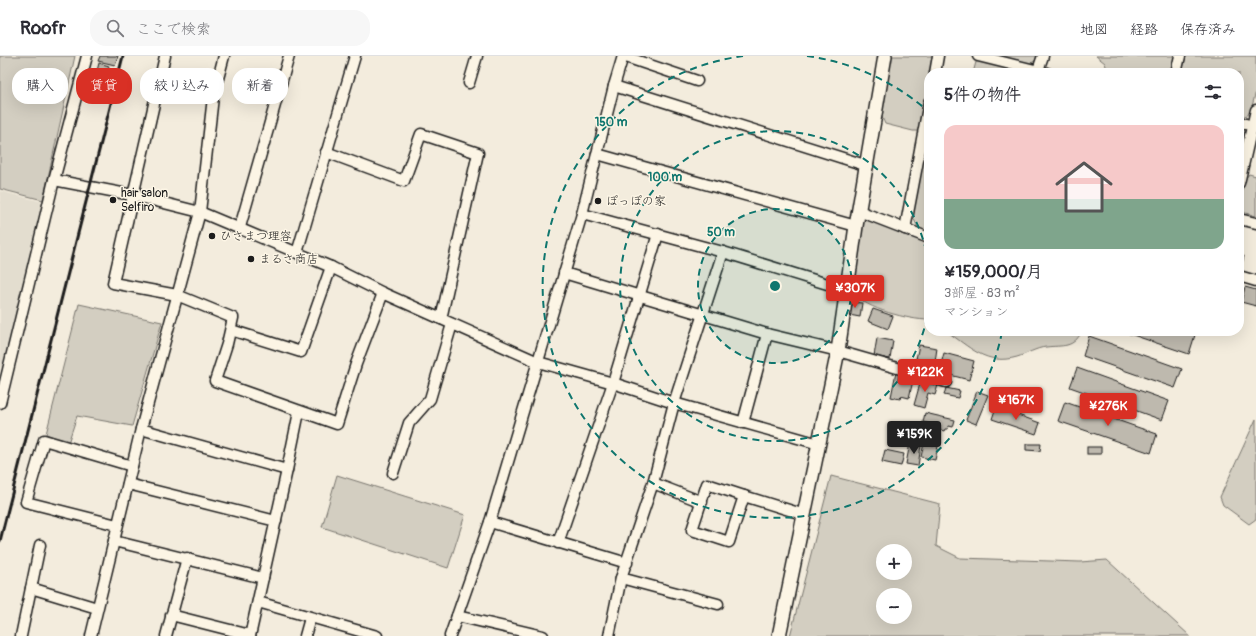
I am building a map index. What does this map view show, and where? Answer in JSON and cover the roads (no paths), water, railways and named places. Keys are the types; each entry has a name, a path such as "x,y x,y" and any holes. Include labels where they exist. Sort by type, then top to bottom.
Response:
{"street":[{"path":"0,403 3,377 87,56"},
{"path":"162,68 165,56"},
{"path":"221,68 224,56"},
{"path":"240,228 289,56"},
{"path":"297,253 356,56"},
{"path":"469,83 477,56"},
{"path":"450,636 490,522 538,362 582,214 623,56 697,81"},
{"path":"779,636 806,515 838,351 856,226 868,166 886,56"},
{"path":"936,68 938,56"},
{"path":"978,56 1025,68"},
{"path":"1042,68 1043,56"},
{"path":"1177,68 1180,56"},
{"path":"614,86 868,166"},
{"path":"154,104 112,283 177,295 233,318 215,381 299,412 337,424 356,364 383,293"},
{"path":"91,636 132,466 200,212 212,104"},
{"path":"1244,164 1254,126 1256,110"},
{"path":"1244,123 1254,126"},
{"path":"326,152 404,181 421,134 478,153 441,320"},
{"path":"905,229 924,144"},
{"path":"597,154 856,226"},
{"path":"54,180 132,195 200,212 331,267 441,320 538,362 613,383 674,403 819,444"},
{"path":"859,211 924,236"},
{"path":"582,214 723,252 847,290"},
{"path":"1244,220 1256,223"},
{"path":"558,543 613,383 658,234"},
{"path":"609,636 621,578 653,483 674,403 723,252"},
{"path":"230,330 300,352 331,267"},
{"path":"564,273 639,294 767,334 838,351 946,382"},
{"path":"1244,277 1256,281"},
{"path":"393,473 409,423 430,399 452,324"},
{"path":"743,423 767,334"},
{"path":"171,615 250,636 288,470 299,412"},
{"path":"142,429 288,470"},
{"path":"118,525 26,502 44,440 132,466"},
{"path":"653,483 702,502"},
{"path":"128,484 276,521"},
{"path":"744,496 729,542 692,530 707,484 806,515"},
{"path":"490,522 627,563"},
{"path":"114,541 263,578"},
{"path":"21,636 40,545"},
{"path":"166,636 187,558"},
{"path":"621,578 718,604"},
{"path":"31,588 97,608"},
{"path":"258,602 377,636"},
{"path":"457,616 543,636"},
{"path":"304,636 310,618"}],"railway":[{"path":"0,541 123,56"}],"place":[{"name":"hair salon Selfiro","path":"113,200"},
{"name":"ぽっぽの家","path":"598,201"},
{"name":"ひさまつ理容","path":"212,236"},
{"name":"まるさ商店","path":"251,259"}]}
